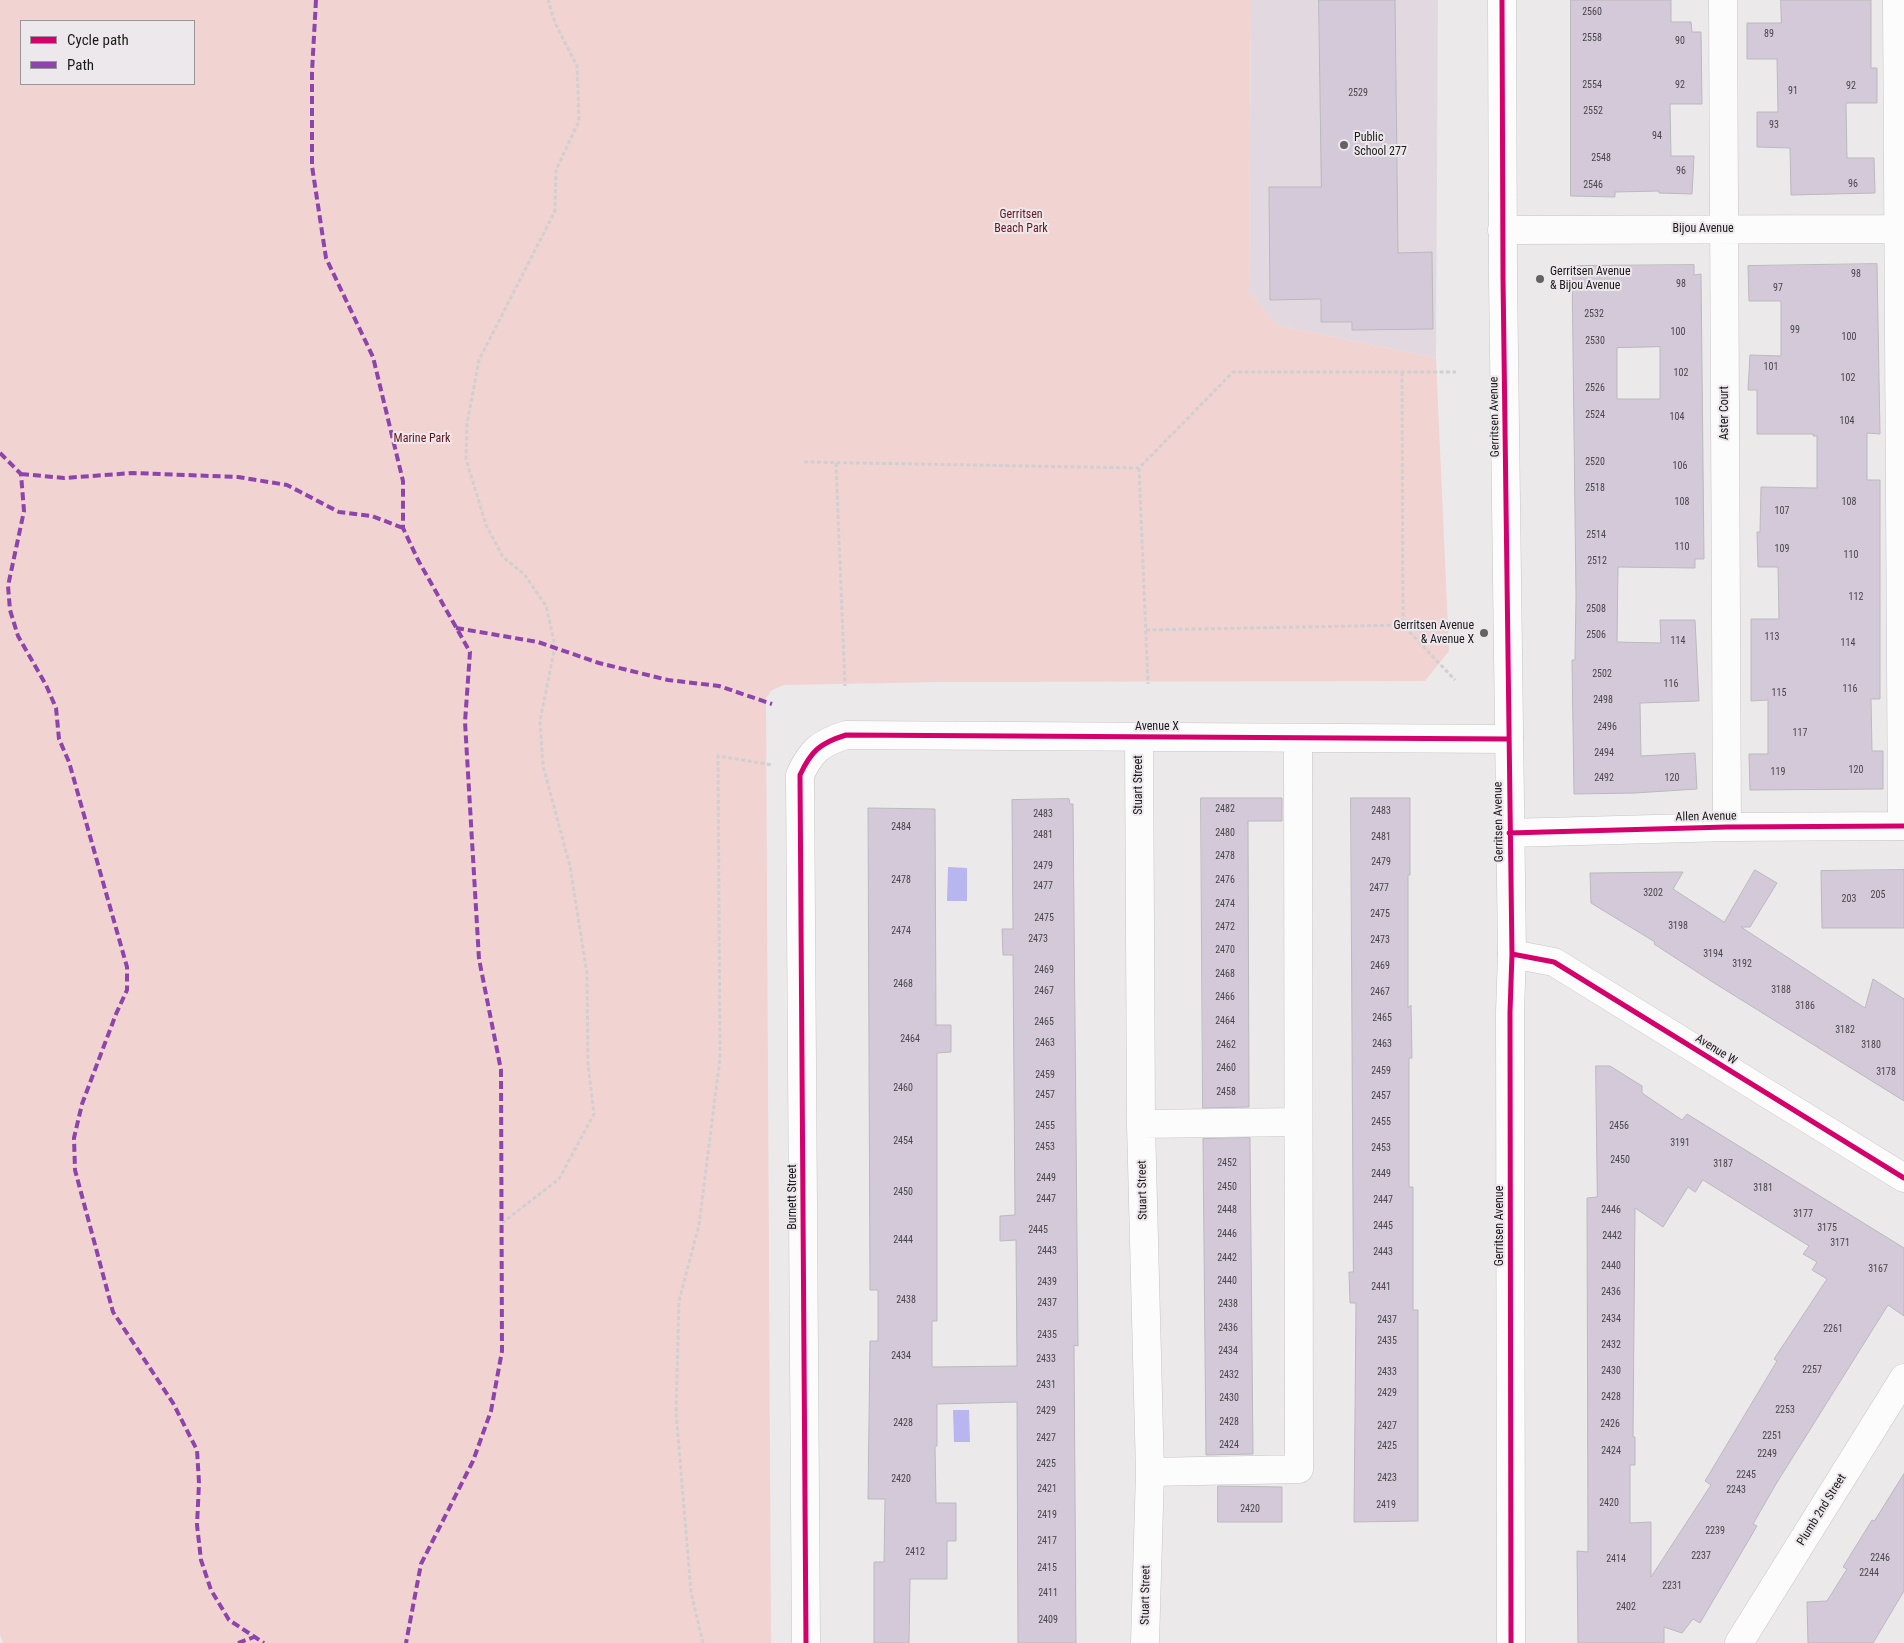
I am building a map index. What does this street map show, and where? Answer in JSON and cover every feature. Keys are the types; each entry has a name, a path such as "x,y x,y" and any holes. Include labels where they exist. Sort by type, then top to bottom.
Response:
{"street":[{"name":"Gerritsen Avenue","path":"1502,0 1502,230 1512,954 1510,1012 1511,1643"},
{"name":"Aster Court","path":"1723,0 1728,827"},
{"path":"1897,0 1901,229 1903,826"},
{"name":"Bijou Avenue","path":"1502,230 1901,229"},
{"name":"Avenue X","path":"810,754 828,740 846,734 1509,739"},
{"name":"Stuart Street","path":"1139,737 1141,1124 1150,1472 1145,1643"},
{"path":"1150,1472 1299,1469 1298,738"},
{"name":"Burnett Street","path":"806,1643 800,775 810,754"},
{"name":"Allen Avenue","path":"1509,833 1728,827 1903,826"},
{"name":"Avenue W","path":"1512,954 1554,962 1904,1178"},
{"path":"1141,1124 1298,1122"},
{"name":"Plumb 2nd Street","path":"1739,1643 1904,1378"}],"path":[{"path":"502,1223 558,1179 594,1114 588,1065 587,974 570,866 543,766 540,722 555,646 546,606 524,574 503,557 486,526 480,497 466,458 467,424 478,360 555,211 556,170 579,121 577,66 555,23 548,0"},
{"path":"804,462 1139,468 1233,372 1456,372"},
{"path":"1402,372 1403,624 1455,680"},
{"path":"836,463 844,686"},
{"path":"1139,468 1148,684"},
{"path":"1146,630 1403,624"},
{"path":"703,1643 691,1592 676,1412 678,1300 699,1225 720,1058 718,756 772,765"}],"shaded area":[{"name":"Public School 277","path":"1251,0 1438,0 1436,358 1277,325 1249,291"},
{"path":"948,867 967,868 967,901 947,901"},
{"path":"953,1410 969,1410 970,1442 954,1442"}],"green space":[{"name":"Marine Park","path":"0,0 1251,0 1249,291 1277,325 1436,358 1449,651 1425,681 942,682 784,685 772,690 766,698 771,1643 3,1643 0,1635"}],"building":[{"path":"1319,0 1395,0 1398,253 1432,252 1433,329 1352,330 1352,322 1321,322 1321,299 1270,300 1269,187 1321,187"},
{"path":"1571,0 1671,0 1671,22 1691,22 1692,32 1701,32 1702,104 1670,104 1671,156 1694,156 1692,194 1659,193 1659,191 1615,192 1615,197 1571,196"},
{"path":"1781,0 1871,0 1871,68 1877,68 1877,103 1846,103 1847,158 1874,158 1875,193 1791,195 1790,148 1757,147 1757,112 1778,112 1777,59 1747,59 1747,23 1781,23"},
{"path":"1877,264 1880,434 1867,433 1867,480 1880,480 1880,699 1871,699 1872,751 1883,751 1883,789 1750,790 1749,754 1768,754 1768,700 1751,701 1751,619 1779,619 1778,567 1758,567 1757,532 1760,532 1761,487 1817,488 1817,436 1813,436 1813,434 1757,434 1757,390 1748,390 1750,355 1781,356 1781,301 1749,301 1748,266"},
{"path":"1694,265 1694,275 1701,274 1704,559 1695,559 1695,568 1618,567 1617,642 1661,643 1660,620 1695,620 1699,701 1640,703 1641,756 1695,753 1697,789 1574,794 1572,660 1575,660 1576,597 1572,266","holes":["1660,347 1660,399 1617,399 1617,348"]},
{"path":"1201,798 1282,798 1282,821 1248,821 1249,1107 1203,1108"},
{"path":"1351,798 1410,798 1408,1008 1411,1005 1412,1058 1409,1058 1409,1187 1413,1187 1413,1310 1418,1310 1418,1521 1354,1522 1356,1303 1350,1303 1349,1272 1353,1272"},
{"path":"1069,799 1070,804 1073,804 1078,1346 1074,1345 1076,1643 1018,1643 1017,1402 937,1404 937,1446 935,1446 936,1503 956,1503 956,1541 947,1541 947,1579 910,1579 909,1643 874,1643 874,1562 884,1562 885,1499 868,1499 870,1341 878,1341 878,1290 870,1290 868,808 935,809 936,1025 951,1025 951,1052 937,1053 937,1321 932,1321 932,1367 1017,1366 1016,1240 1000,1241 1000,1216 1015,1215 1013,955 1003,955 1002,929 1013,929 1012,800"},
{"path":"1755,870 1777,883 1750,927 1741,927 1865,1008 1873,979 1904,999 1904,1101 1711,981 1654,944 1655,942 1591,903 1590,873 1683,872 1673,889 1724,922"},
{"path":"1904,870 1904,928 1822,928 1821,871"},
{"path":"1596,1066 1610,1066 1642,1086 1642,1093 1682,1120 1687,1114 1904,1248 1904,1316 1888,1305 1776,1484 1753,1524 1757,1526 1700,1623 1693,1619 1682,1633 1664,1627 1664,1643 1578,1643 1577,1551 1588,1552 1587,1198 1597,1197","holes":["1703,1180 1809,1246 1803,1254 1817,1262 1812,1270 1827,1279 1774,1359 1777,1361 1705,1481 1711,1485 1651,1577 1651,1522 1630,1523 1630,1465 1635,1465 1635,1437 1633,1437 1635,1208 1663,1227 1688,1187 1695,1192"]},
{"path":"1250,1138 1253,1454 1206,1455 1203,1139"},
{"path":"1904,1474 1904,1591 1873,1643 1808,1643 1807,1602 1827,1601 1847,1569 1843,1567 1872,1520 1874,1521"},
{"path":"1218,1486 1282,1487 1282,1522 1218,1522"}],"marked path":[{"path":"316,0 312,72 312,166 326,258 373,357 403,481 403,528 418,560 470,652 465,722 479,959 501,1070 502,1351 491,1411 473,1461 421,1564 406,1643"},
{"path":"0,453 21,474 24,511 8,586 10,610 18,636 46,685 56,708 59,739 69,762 127,967 127,990 82,1104 74,1138 75,1170 113,1312 173,1403 197,1450 199,1483 197,1525 201,1560 211,1590 229,1620 264,1643"},
{"path":"21,474 64,478 133,473 238,477 287,485 339,512 372,516 403,528"},
{"path":"456,628 538,642 599,663 668,680 719,686 772,704"},
{"path":"238,1643 254,1637"}],"cycle path":[{"path":"1502,0 1503,277 1512,954 1510,1012 1511,1643"},
{"path":"806,1643 800,775 808,760 817,749 829,741 846,735 1509,739"},
{"path":"1509,833 1727,827 1904,826"},
{"path":"1512,954 1554,962 1904,1178"}],"place":[{"name":"Public School 277","path":"1344,145"},
{"name":"Gerritsen Avenue & Bijou Avenue","path":"1540,279"},
{"name":"Gerritsen Avenue & Avenue X","path":"1484,633"}],"park label":[{"name":"Gerritsen Beach Park","path":"1021,222"}]}
